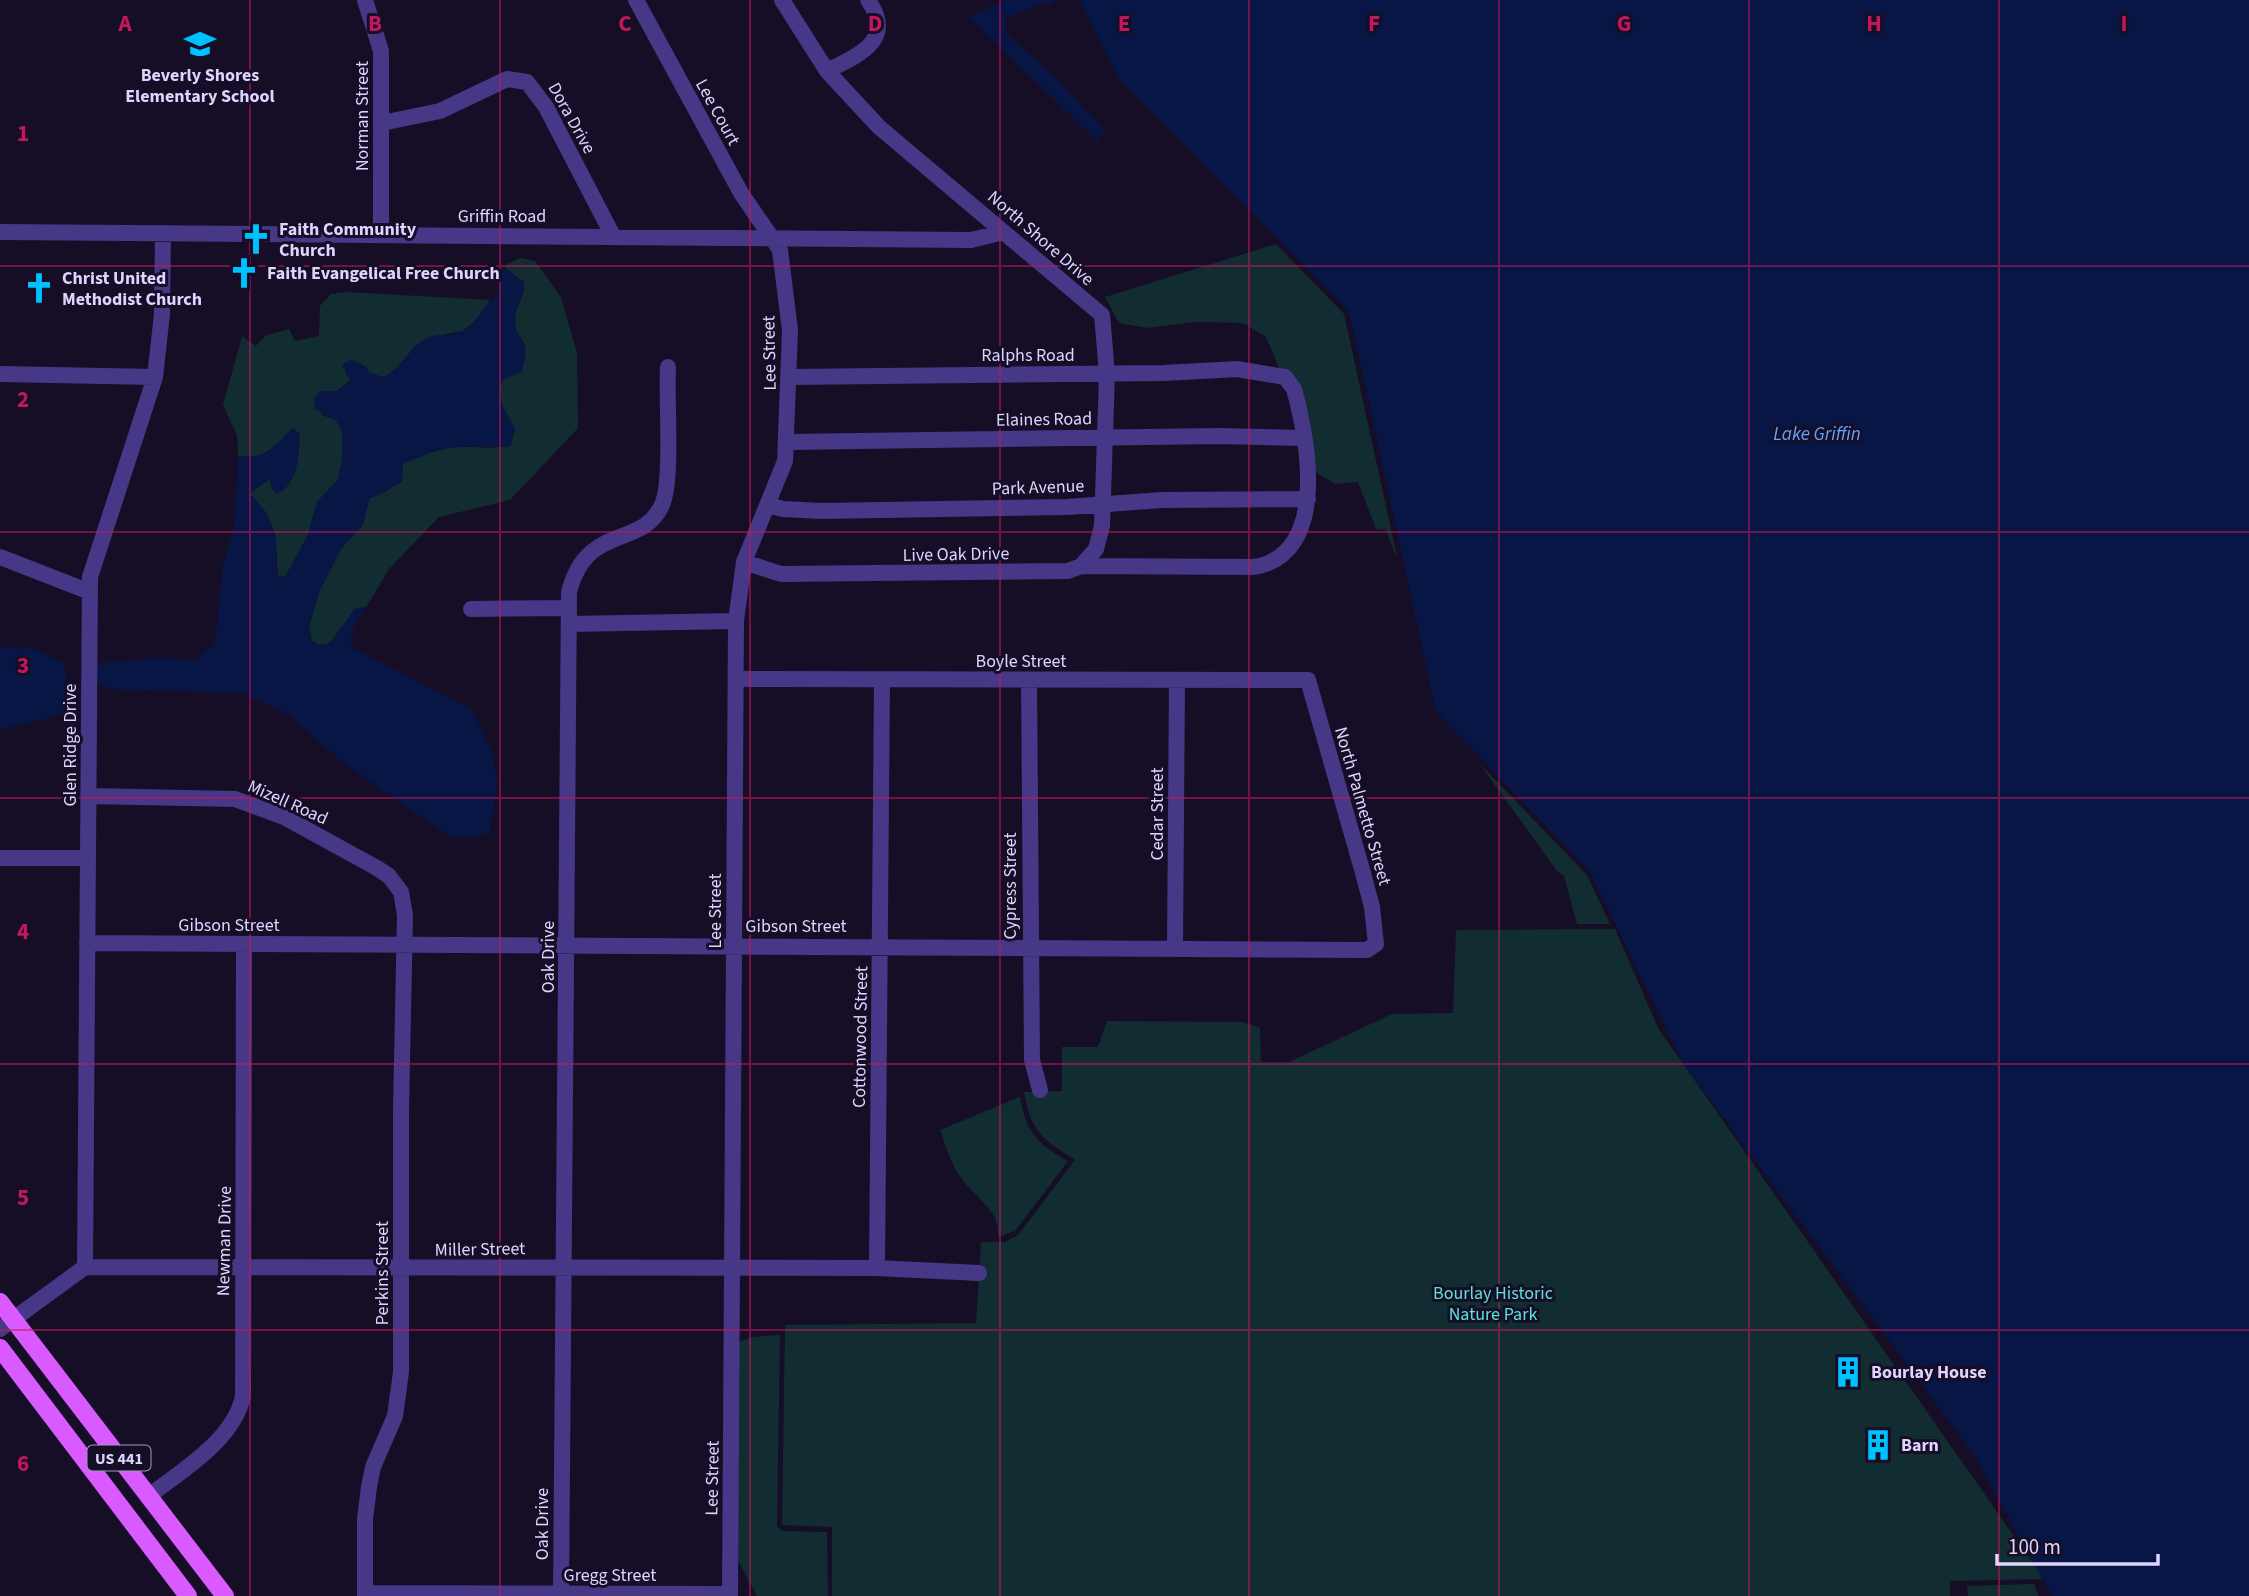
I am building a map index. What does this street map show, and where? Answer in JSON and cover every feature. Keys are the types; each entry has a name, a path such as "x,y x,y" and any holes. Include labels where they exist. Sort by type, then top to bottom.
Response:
{"main road":[{"name":"US 441","path":"0,1301 7,1324 149,1496 225,1596"},
{"name":"US 441","path":"0,1348 188,1596"}],"street":[{"name":"Lee Court","path":"636,0 741,193 771,240"},
{"name":"North Shore Drive","path":"782,0 827,71 879,127 1102,315 1107,374 1103,504 1100,539 1090,559 1081,566"},
{"path":"827,71 851,59 873,41 879,18 868,0"},
{"name":"Norman Street","path":"368,1 381,51 381,235"},
{"name":"Dora Drive","path":"382,123 440,111 507,79 527,82 546,107 612,236"},
{"name":"Griffin Road","path":"0,232 971,240 1004,232"},
{"name":"Glen Ridge Drive","path":"85,1267 90,592 96,553 155,377 162,314 163,233"},
{"name":"Lee Street","path":"730,1595 736,621 744,562 785,461 787,442 787,299 780,250 771,240"},
{"name":"Oak Drive","path":"561,1595 566,1267 569,616 573,578 586,556 598,546 639,529 661,506 667,485 668,366"},
{"name":"Ralphs Road","path":"789,377 1107,374 1237,369 1267,372 1285,377 1294,389 1302,438"},
{"path":"0,374 155,377"},
{"path":"1302,438 1308,499"},
{"name":"Elaines Road","path":"787,442 1302,438"},
{"name":"Park Avenue","path":"768,505 783,509 821,511 1174,500 1308,499"},
{"name":"Live Oak Drive","path":"744,562 780,574 1069,571 1081,566 1253,566 1269,562 1287,550 1299,534 1308,499"},
{"path":"0,558 90,592"},
{"path":"471,609 569,616 736,621"},
{"name":"Boyle Street","path":"736,679 1307,680"},
{"name":"Cypress Street","path":"1029,680 1029,947 1032,1060 1040,1090"},
{"name":"Cedar Street","path":"1175,948 1177,680"},
{"name":"North Palmetto Street","path":"1307,680 1369,896 1376,944"},
{"name":"Cottonwood Street","path":"877,1268 882,681"},
{"name":"Mizell Road","path":"89,796 219,796 245,802 284,817 389,876 404,899 405,945"},
{"path":"0,858 88,858"},
{"name":"Gibson Street","path":"87,943 1367,950 1376,944"},
{"name":"Newman Drive","path":"149,1496 214,1444 241,1407 244,945"},
{"name":"Perkins Street","path":"365,1595 365,1519 369,1487 373,1467 390,1432 399,1393 405,945"},
{"path":"7,1324 85,1267"},
{"name":"Miller Street","path":"85,1267 877,1268 979,1273"},
{"name":"Gregg Street","path":"365,1595 730,1595"}],"green space":[{"path":"1276,244 1344,314 1398,561 1386,530 1376,529 1358,482 1336,484 1311,470 1288,389 1266,337 1243,323 1194,322 1148,328 1119,323 1105,297"},
{"path":"520,258 535,261 561,297 577,353 578,428 510,500 439,517 390,568 366,607 355,609 330,643 318,645 311,640 309,626 319,592 341,549 363,525 369,499 396,483 403,464 424,455 453,447 510,446 515,430 502,405 499,386 504,379 521,372 524,360 524,345 517,332 515,319 524,282 505,268"},
{"path":"347,292 490,300 478,318 463,331 431,337 415,346 397,370 384,377 345,373 351,380 336,391 320,391 322,415 336,420 342,432 342,461 338,480 317,502 308,535 285,577 278,576 275,533 265,511 250,494 270,478 272,490 291,472 299,452 299,433 292,428 269,451 255,456 238,456 237,435 223,405 242,336 256,346 265,336 289,329 295,341 319,336 320,306 331,294"},
{"path":"1478,762 1587,875 1610,924 1577,924 1564,876 1558,872"},
{"name":"Bourlay Historic Nature Park","path":"1615,929 1658,1028 2044,1579 1950,1581 1950,1596 832,1596 832,1527 782,1525 785,1325 976,1323 981,1242 1005,1242 1018,1235 1075,1160 1040,1133 1030,1117 1024,1092 1062,1091 1062,1047 1098,1047 1107,1021 1242,1022 1260,1028 1261,1062 1289,1062 1392,1014 1453,1013 1456,930"},
{"path":"1020,1097 1026,1119 1035,1136 1048,1149 1068,1161 1015,1231 998,1237 995,1218 957,1172 940,1130"},
{"path":"780,1335 777,1527 782,1531 827,1532 828,1596 757,1596 736,1557 738,1342 753,1337"},
{"path":"2034,1584 2039,1596 1968,1596 1967,1586"}],"water":[{"path":"1006,0 1052,0 1054,4 1041,4 1005,18 1005,32 1055,77 1105,131 1097,141 969,17"},
{"name":"Lake Griffin","path":"1079,0 2249,0 2249,1596 2052,1596 1973,1453 1684,1065 1590,872 1436,711 1349,311 1120,80"},
{"path":"505,268 524,282 515,326 524,345 524,360 521,372 504,379 499,386 502,405 515,430 510,446 455,447 433,451 403,464 402,482 369,499 363,525 341,549 319,592 309,626 312,641 318,645 330,643 355,609 366,607 352,632 352,648 473,710 492,754 498,783 489,833 470,837 449,836 342,762 290,715 241,693 109,689 90,680 100,663 159,658 194,660 215,644 222,570 234,528 238,456 263,454 293,428 299,433 299,450 296,469 289,485 275,494 269,478 250,494 271,523 275,536 278,576 285,577 308,535 317,502 338,480 342,461 342,432 336,420 315,409 314,398 320,391 337,391 351,381 342,365 351,359 365,366 370,373 384,377 423,341 434,336 459,333 468,327 488,304 498,297 501,274"},
{"path":"0,647 33,648 65,664 67,710 45,719 0,729"}],"place":[{"name":"Beverly Shores Elementary School","path":"200,44"},
{"name":"Faith Community Church","path":"256,239"},
{"name":"Faith Evangelical Free Church","path":"244,273"},
{"name":"Christ United Methodist Church","path":"39,288"},
{"name":"Bourlay House","path":"1848,1372"},
{"name":"Barn","path":"1878,1445"}]}
